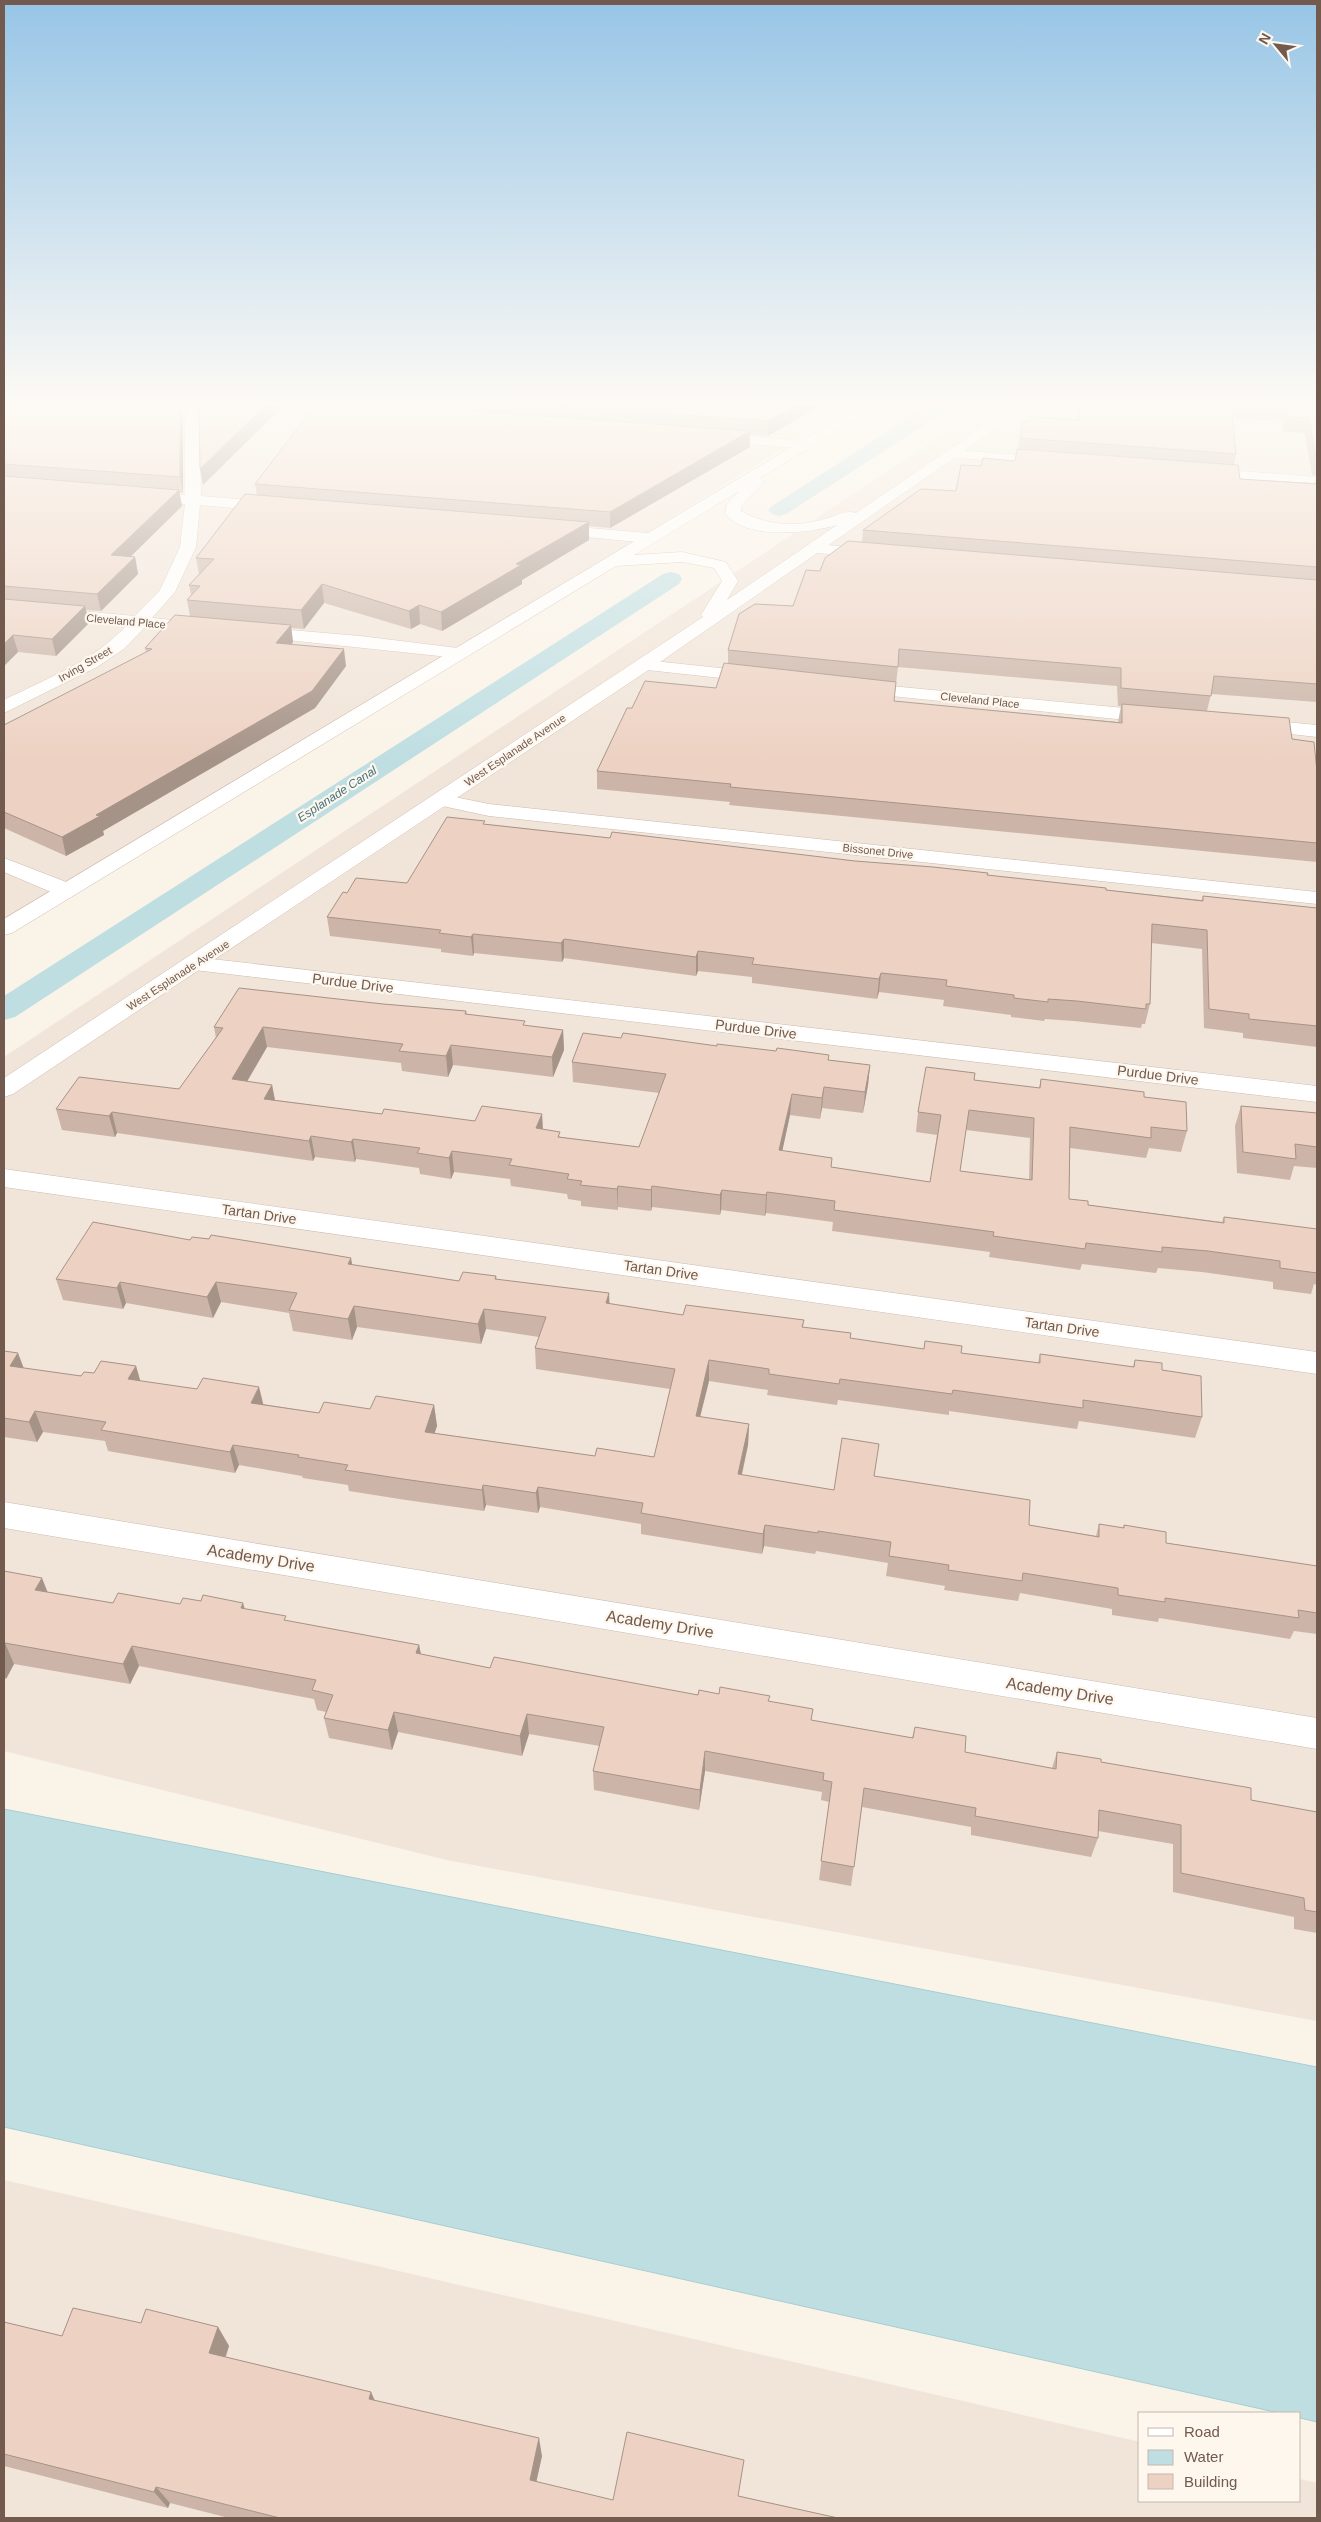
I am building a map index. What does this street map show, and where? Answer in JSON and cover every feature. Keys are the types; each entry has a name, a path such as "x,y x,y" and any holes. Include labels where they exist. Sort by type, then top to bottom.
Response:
{"street":[{"name":"Irving Street","path":"4,707 91,663 119,644 167,592 188,547 190,524"},
{"path":"4,928 673,524"},
{"path":"752,524 771,529 805,529 826,524"},
{"name":"West Esplanade Avenue","path":"4,1089 644,665 706,621 852,524"},
{"path":"538,529 648,538"},
{"path":"816,549 886,555"},
{"path":"606,564 661,556 678,556 706,560 720,565 730,581 706,621"},
{"name":"Cleveland Place","path":"4,610 216,629"},
{"path":"236,630 360,641 458,653"},
{"path":"644,665 774,679"},
{"name":"Cleveland Place","path":"842,686 1178,718"},
{"path":"1238,724 1317,731"},
{"name":"Bissonet Drive","path":"440,800 499,811 1317,898"},
{"path":"4,864 66,890"},
{"name":"Purdue Drive","path":"194,964 1317,1094"},
{"name":"Tartan Drive","path":"4,1178 1317,1363"},
{"name":"Academy Drive","path":"4,1515 1317,1734"}],"shaded area":[{"path":"4,524 661,524 4,931"},
{"path":"808,524 1317,524 1317,2021 447,1860 4,1751 4,1057"},
{"path":"4,2180 1138,2442 1138,2502 1301,2502 1301,2479 1317,2483 1317,2518 4,2518"}],"water":[{"path":"4,1809 1317,2067 1317,2422 1301,2418 1301,2412 1275,2412 4,2127"}],"building":[{"path":"4,524 144,524 111,555 135,557 97,594 4,586"},
{"path":"222,524 586,524 516,564 521,565 441,612 419,605 409,611 322,584 301,610 187,600 200,586 189,585 214,559 196,558"},
{"path":"872,524 1317,524 1317,567 863,530"},
{"path":"848,541 1317,580 1317,684 1214,676 1211,696 1121,688 1121,668 899,649 898,667 728,650 739,614 755,604 793,606 806,570 820,571 825,558"},
{"path":"4,599 85,606 52,639 13,635 4,644"},
{"path":"175,615 291,625 276,643 344,649 312,691 96,815 100,816 62,837 4,812 4,725 152,649 145,648"},
{"path":"724,663 896,682 894,701 1122,723 1122,704 1289,718 1292,739 1314,742 1317,772 1317,843 730,787 731,784 597,771 627,708 632,708 645,681 716,688"},
{"path":"447,817 485,821 483,824 610,838 612,832 855,861 988,873 987,875 1203,901 1203,896 1317,908 1317,1026 1249,1019 1249,1014 1209,1009 1207,930 1152,924 1150,1004 1146,1004 1146,1009 1077,1001 1048,999 1048,1002 1014,998 1014,995 946,986 947,980 881,973 879,979 752,964 754,958 698,951 696,957 564,939 561,943 473,934 471,937 439,933 441,930 327,917 343,892 347,893 356,878 407,883"},
{"path":"239,988 466,1011 465,1014 525,1021 523,1025 563,1030 552,1057 451,1045 446,1056 399,1051 403,1044 263,1027 232,1079 272,1085 264,1099 382,1114 384,1109 475,1121 482,1106 542,1114 536,1128 560,1132 558,1137 639,1147 666,1074 572,1062 583,1033 621,1038 623,1033 717,1046 717,1044 776,1051 777,1048 829,1055 828,1060 870,1065 865,1092 824,1087 822,1098 792,1094 779,1150 832,1158 831,1167 930,1182 941,1115 918,1112 926,1067 975,1073 974,1080 1040,1088 1041,1079 1144,1092 1144,1097 1186,1102 1187,1131 1151,1127 1151,1138 1070,1127 1069,1199 1088,1201 1088,1205 1224,1223 1224,1217 1317,1229 1317,1273 1280,1268 1280,1261 1208,1251 1162,1247 1162,1252 1086,1243 1085,1249 993,1236 994,1232 834,1210 835,1201 767,1192 766,1195 722,1190 720,1195 652,1186 651,1190 618,1186 617,1189 580,1185 582,1181 567,1179 569,1174 509,1165 512,1159 452,1151 449,1158 417,1153 420,1148 353,1139 351,1142 311,1136 309,1141 112,1112 109,1116 56,1109 79,1077 179,1089 223,1028 214,1027","holes":["969,1110 1034,1118 1032,1180 960,1171"]},
{"path":"1241,1106 1317,1113 1317,1147 1295,1144 1296,1159 1243,1152"},
{"path":"93,1222 190,1240 192,1237 209,1239 211,1235 351,1258 348,1264 459,1281 463,1272 496,1276 495,1279 609,1293 606,1303 683,1315 686,1305 804,1320 802,1327 851,1333 850,1338 924,1349 925,1341 962,1346 961,1353 1040,1363 1040,1354 1134,1367 1135,1360 1162,1363 1162,1370 1201,1376 1202,1417 1083,1400 1083,1408 953,1390 952,1394 840,1379 839,1384 769,1374 769,1369 709,1360 696,1416 749,1424 738,1474 834,1490 842,1438 879,1444 874,1476 1030,1500 1029,1525 1099,1537 1099,1524 1124,1528 1124,1525 1166,1532 1166,1543 1317,1566 1317,1613 1298,1610 1299,1618 1165,1598 1165,1602 1118,1595 1118,1588 1023,1573 1022,1581 948,1570 949,1565 889,1556 891,1542 765,1525 763,1534 641,1513 643,1503 538,1487 536,1493 483,1485 482,1490 403,1479 345,1470 348,1465 298,1457 299,1455 233,1445 230,1452 101,1430 106,1422 35,1411 29,1422 4,1418 4,1351 18,1353 10,1366 81,1376 84,1372 94,1373 101,1361 136,1366 128,1379 197,1389 203,1378 259,1387 251,1403 319,1413 324,1402 370,1409 376,1396 434,1405 425,1432 595,1456 597,1448 654,1457 675,1369 535,1348 546,1317 484,1309 478,1324 354,1306 348,1319 289,1310 297,1293 216,1282 207,1297 120,1282 117,1288 56,1279"},
{"path":"4,1571 42,1578 35,1590 113,1603 118,1593 180,1604 183,1598 201,1601 203,1595 243,1603 241,1608 286,1616 284,1620 419,1645 416,1653 490,1668 494,1657 698,1695 699,1690 719,1694 720,1687 770,1696 768,1701 813,1709 811,1720 913,1738 915,1727 966,1736 965,1752 1056,1769 1057,1752 1101,1759 1101,1762 1251,1788 1251,1800 1317,1812 1317,1912 1305,1910 1304,1898 1181,1873 1181,1825 1099,1810 1098,1838 975,1816 976,1808 864,1788 854,1867 821,1861 832,1782 823,1780 824,1773 705,1751 700,1790 593,1771 604,1727 527,1714 520,1736 394,1712 388,1730 324,1718 333,1695 312,1690 316,1680 132,1646 123,1664 5,1643 4,1646"},
{"path":"73,2308 141,2323 146,2309 218,2327 209,2353 371,2392 369,2399 539,2438 530,2480 613,2500 627,2432 744,2460 738,2496 838,2518 280,2518 156,2487 154,2492 4,2454 4,2322 62,2336"}],"waterway":[{"name":"Esplanade Canal","path":"4,1010 671,579"}]}
